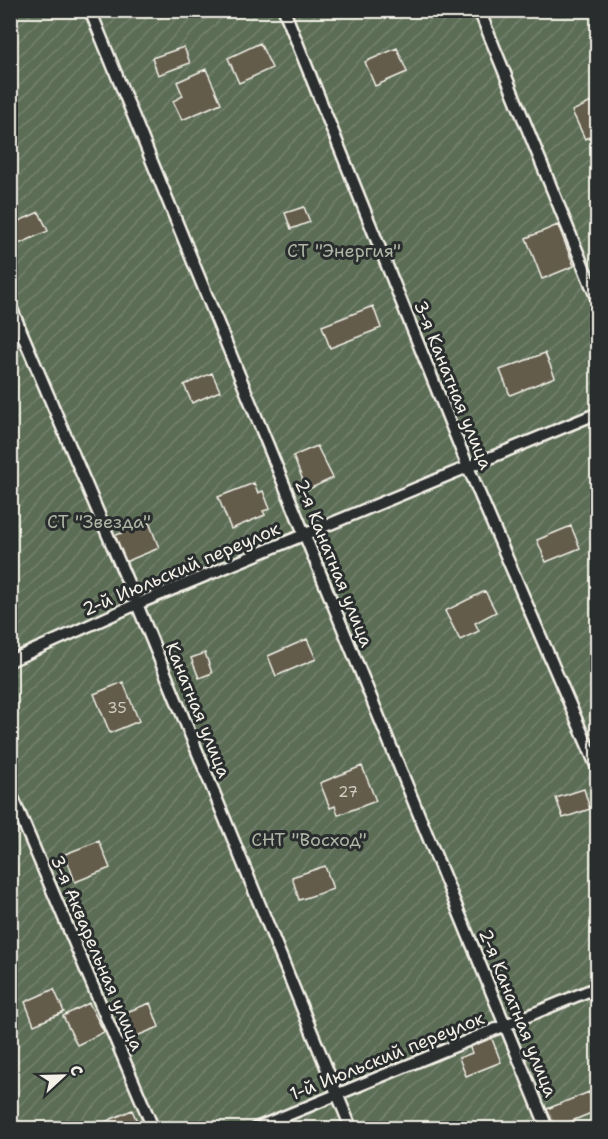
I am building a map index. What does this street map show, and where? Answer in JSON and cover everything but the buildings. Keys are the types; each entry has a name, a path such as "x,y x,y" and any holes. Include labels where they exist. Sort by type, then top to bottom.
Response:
{"lane":[{"name":"2-я Канатная улица","path":"90,10 547,1128"},
{"name":"3-я Канатная улица","path":"284,10 468,467 597,770"},
{"path":"479,10 597,302"},
{"name":"Канатная улица","path":"10,305 137,604 351,1128"},
{"name":"2-й Июльский переулок","path":"10,662 137,604 597,413"},
{"name":"3-я Акварельная улица","path":"10,790 153,1128"},
{"name":"1-й Июльский переулок","path":"256,1128 597,987"}],"green space":[{"path":"10,11 597,11 597,1128 11,1128"}],"park label":[{"name":"СТ \"Энергия\"","path":"344,251"},
{"name":"СТ \"Звезда\"","path":"99,522"},
{"name":"СНТ \"Восход\"","path":"309,840"}]}
